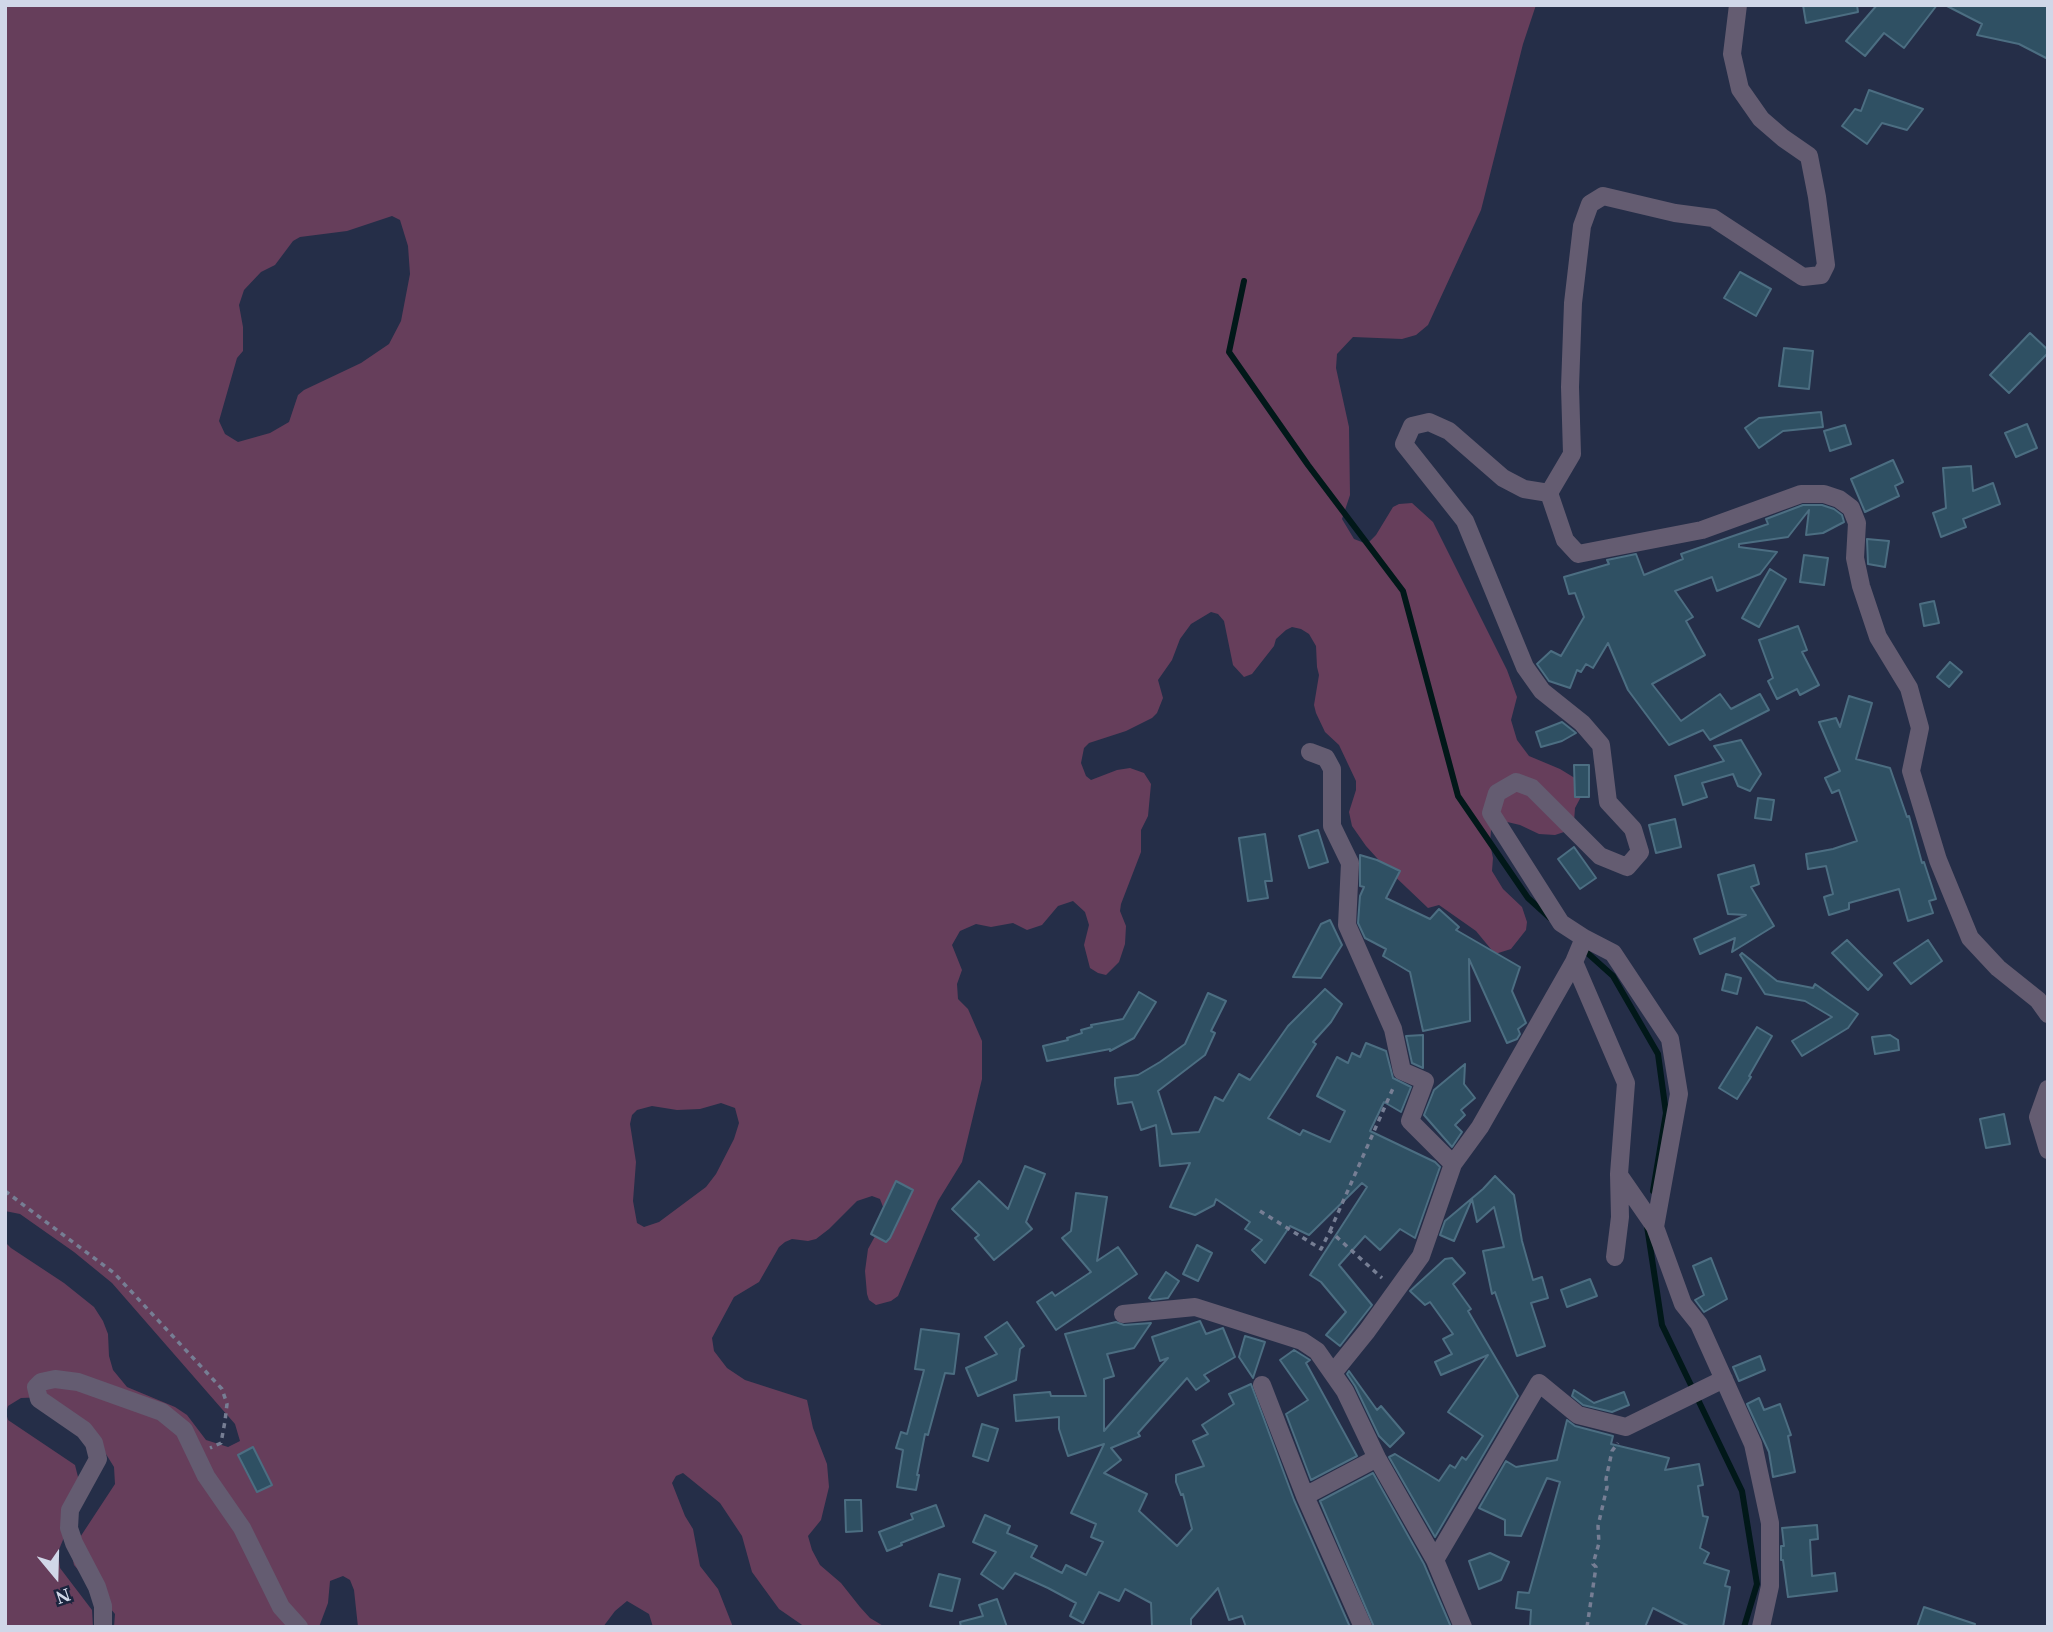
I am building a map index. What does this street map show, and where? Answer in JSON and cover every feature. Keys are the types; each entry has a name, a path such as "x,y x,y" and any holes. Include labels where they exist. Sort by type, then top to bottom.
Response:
{"street":[{"path":"1549,493 1572,454 1570,387 1573,303 1582,226 1590,204 1603,196 1675,213 1713,218 1803,276 1821,275 1826,265 1817,197 1808,156 1761,119 1740,89 1732,54 1738,5"},
{"path":"1549,493 1524,489 1503,478 1448,431 1429,422 1412,426 1404,444 1465,521 1525,667 1542,691 1582,723 1601,745 1608,802 1633,829 1640,852 1627,867 1601,856 1532,788 1516,782 1497,793 1491,813 1561,923 1584,939 1613,953 1670,1039 1679,1094 1655,1227"},
{"path":"1549,493 1566,540 1578,554 1702,530 1801,494 1824,494 1839,499 1852,508 1857,523 1855,558 1861,586 1878,637 1909,688 1920,728 1911,771 1938,860 1970,938 1998,968 2038,1000 2048,1014"},
{"path":"1310,752 1326,758 1332,769 1332,826 1350,863 1348,925 1393,1029 1402,1071 1425,1082 1409,1121 1453,1164"},
{"path":"1334,1373 1421,1256 1453,1164 1480,1127 1574,962 1584,939"},
{"path":"1574,962 1626,1083 1619,1174 1620,1217 1615,1257"},
{"path":"2048,1089 2038,1117 2048,1150"},
{"path":"1619,1174 1655,1227 1684,1304 1699,1324 1753,1444 1770,1523 1770,1586 1761,1627"},
{"path":"1123,1314 1195,1307 1302,1341 1317,1351 1345,1391 1377,1458 1435,1560 1463,1627"},
{"path":"103,1627 103,1606 97,1587 69,1528 70,1510 98,1459 94,1443 84,1430 39,1399 36,1387 41,1382 55,1379 78,1382 162,1412 184,1430 206,1476 242,1528 281,1606 299,1627"},
{"path":"1435,1560 1539,1383 1578,1415 1626,1427 1724,1379"},
{"path":"1262,1385 1305,1496 1363,1627"},
{"path":"1305,1496 1377,1458"}],"path":[{"path":"1260,1210 1321,1250 1386,1098 1402,1071"},
{"path":"5,1191 114,1273 222,1389 227,1404 221,1443 198,1455"},
{"path":"1330,1231 1396,1291"},
{"path":"1587,1627 1606,1479 1612,1451 1626,1427"}],"shaded area":[{"path":"5,5 1536,5 1523,44 1481,210 1428,325 1416,335 1402,339 1353,337 1337,354 1336,368 1349,427 1350,495 1342,519 1354,539 1367,544 1376,535 1393,507 1399,504 1412,503 1433,522 1507,670 1517,697 1511,720 1517,740 1529,756 1578,780 1583,793 1575,808 1574,822 1570,830 1555,835 1539,834 1503,821 1491,830 1492,871 1503,889 1522,907 1527,922 1526,930 1511,949 1495,954 1476,931 1439,905 1428,908 1386,868 1352,826 1349,812 1356,781 1339,745 1325,732 1316,713 1314,705 1319,675 1316,646 1309,634 1292,627 1286,630 1276,639 1274,646 1252,674 1244,677 1233,665 1224,621 1218,614 1211,612 1191,624 1158,680 1163,698 1157,713 1126,731 1089,743 1084,748 1081,763 1086,776 1091,780 1130,768 1144,773 1151,784 1148,816 1141,830 1141,852 1121,904 1120,911 1126,926 1125,944 1119,962 1106,975 1090,968 1084,945 1089,925 1085,912 1073,901 1058,906 1042,925 1027,930 1013,923 991,927 976,924 960,931 952,945 962,970 957,984 958,999 968,1009 982,1041 982,1079 962,1162 938,1201 898,1296 876,1305 869,1300 867,1294 865,1271 868,1249 885,1212 880,1199 872,1196 857,1201 816,1239 792,1239 779,1247 759,1282 734,1297 712,1338 714,1351 727,1368 745,1380 807,1400 813,1428 827,1464 829,1487 821,1520 808,1536 812,1550 820,1565 841,1583 870,1618 885,1627 805,1627 779,1609 752,1572 742,1536 720,1503 683,1473 676,1476 672,1483 693,1529 700,1566 718,1589 733,1627 653,1627 649,1614 627,1601 603,1627 358,1627 354,1590 350,1580 343,1576 330,1581 328,1603 319,1627 114,1627 115,1614 74,1565 71,1551 115,1484 114,1467 96,1438 47,1397 21,1398 8,1406 6,1413 8,1420 75,1465 80,1485 58,1552 60,1568 92,1610 93,1627 5,1627 5,1242 94,1307 108,1334 113,1370 127,1387 175,1407 187,1415 206,1440 228,1447 240,1441 235,1424 112,1283 20,1214 5,1211","holes":["392,216 400,220 408,246 410,274 401,321 389,344 361,363 304,390 298,395 289,422 270,433 238,442 225,434 219,421 237,358 243,351 239,305 244,290 261,272 275,265 293,241 300,237 347,231","721,1103 735,1108 739,1123 716,1174 706,1187 659,1222 644,1227 637,1223 633,1201 636,1162 630,1124 632,1115 637,1110 652,1106 677,1110 700,1109"]}],"building":[{"path":"1803,5 1857,5 1858,12 1806,23"},
{"path":"1877,5 1937,5 1904,48 1884,33 1865,56 1846,41"},
{"path":"1945,5 2048,5 2048,59 2019,44 1977,35 1982,24"},
{"path":"1869,90 1923,109 1907,130 1882,123 1867,144 1842,126 1855,109 1861,111"},
{"path":"1740,272 1771,289 1756,316 1724,298"},
{"path":"2030,333 2048,353 2009,393 1990,375"},
{"path":"1784,348 1813,351 1809,389 1779,386"},
{"path":"1821,412 1823,427 1783,431 1759,448 1745,428 1759,418"},
{"path":"2027,424 2037,448 2016,457 2005,433"},
{"path":"1845,425 1851,444 1830,451 1824,431"},
{"path":"1893,460 1903,482 1895,486 1899,496 1865,512 1851,479"},
{"path":"1971,466 1973,491 1993,483 2000,504 1963,519 1966,527 1941,537 1933,513 1946,508 1943,468"},
{"path":"1803,505 1822,505 1834,509 1842,515 1844,522 1823,533 1806,535 1809,510 1788,537 1739,544 1739,547 1777,552 1760,574 1717,591 1712,577 1675,591 1693,617 1686,621 1705,655 1652,684 1681,721 1720,694 1731,709 1760,694 1769,710 1710,740 1703,730 1669,745 1628,690 1608,643 1593,668 1586,664 1581,672 1577,670 1570,688 1549,681 1537,664 1551,651 1561,656 1584,617 1575,593 1569,594 1564,577 1609,564 1607,560 1636,554 1644,575 1683,559 1681,554 1768,524 1766,519"},
{"path":"1867,539 1889,541 1885,567 1868,564"},
{"path":"1804,555 1828,558 1824,585 1800,582"},
{"path":"1770,569 1786,579 1759,627 1742,618"},
{"path":"1934,601 1939,623 1924,626 1920,604"},
{"path":"1798,626 1807,650 1802,652 1819,685 1800,695 1797,689 1777,699 1768,681 1773,678 1759,640"},
{"path":"1950,662 1962,672 1949,687 1937,677"},
{"path":"1849,696 1872,703 1856,759 1890,768 1936,899 1929,901 1933,913 1908,921 1899,889 1849,903 1849,909 1829,915 1824,897 1833,894 1826,866 1808,869 1806,854 1857,841 1839,790 1832,793 1825,778 1840,771 1819,722 1836,718 1840,727"},
{"path":"1562,722 1576,733 1562,741 1541,747 1536,732"},
{"path":"1741,740 1761,774 1750,791 1738,786 1733,774 1702,783 1707,797 1683,805 1675,776 1724,761 1714,746"},
{"path":"1574,765 1589,765 1589,797 1575,797"},
{"path":"1758,798 1774,800 1771,820 1755,818"},
{"path":"1675,819 1681,847 1656,853 1649,825"},
{"path":"1318,830 1328,862 1309,868 1299,836"},
{"path":"1265,834 1272,881 1265,881 1268,898 1248,901 1239,838"},
{"path":"1574,847 1596,878 1580,889 1558,859"},
{"path":"1360,855 1400,871 1386,898 1430,919 1439,909 1459,927 1456,930 1520,967 1512,991 1526,1023 1518,1029 1520,1034 1517,1039 1507,1043 1469,959 1470,1021 1423,1031 1410,972 1383,956 1386,949 1365,938 1358,923 1360,896 1364,887 1360,886"},
{"path":"1754,865 1759,884 1751,887 1774,926 1732,952 1735,938 1700,954 1694,939 1746,915 1728,914 1718,875"},
{"path":"1330,920 1342,945 1321,978 1293,977 1321,924"},
{"path":"1847,940 1882,975 1868,990 1832,953"},
{"path":"1928,940 1942,961 1911,984 1894,963"},
{"path":"1742,953 1777,981 1813,988 1815,984 1858,1014 1848,1028 1802,1056 1792,1041 1832,1017 1805,1001 1765,994 1740,955"},
{"path":"1726,974 1741,978 1737,994 1722,990"},
{"path":"1325,989 1342,1004 1331,1022 1313,1042 1316,1044 1268,1118 1300,1135 1303,1130 1330,1142 1345,1111 1317,1096 1337,1057 1348,1063 1352,1053 1360,1057 1366,1043 1386,1051 1393,1078 1411,1087 1401,1112 1384,1102 1370,1131 1435,1162 1440,1167 1415,1238 1400,1229 1380,1250 1365,1236 1339,1265 1372,1305 1340,1346 1326,1335 1346,1312 1321,1282 1310,1275 1367,1187 1362,1183 1309,1235 1290,1226 1265,1263 1252,1250 1262,1240 1245,1229 1250,1222 1216,1199 1214,1205 1195,1215 1170,1207 1190,1163 1160,1166 1156,1125 1141,1130 1132,1102 1118,1104 1115,1085 1115,1078 1138,1075 1185,1044 1208,993 1226,1001 1211,1031 1215,1033 1205,1055 1158,1091 1172,1134 1199,1132 1215,1097 1223,1101 1239,1074 1250,1080 1288,1026"},
{"path":"1139,992 1156,1002 1134,1038 1110,1051 1047,1061 1043,1046 1068,1040 1067,1038 1082,1033 1081,1030 1092,1027 1091,1025 1123,1019"},
{"path":"1757,1027 1772,1036 1737,1099 1719,1088"},
{"path":"1423,1035 1423,1068 1412,1063 1406,1036"},
{"path":"1890,1035 1898,1040 1899,1050 1875,1054 1872,1037"},
{"path":"1465,1064 1464,1084 1475,1098 1461,1110 1465,1115 1455,1125 1462,1132 1452,1147 1424,1115 1434,1090"},
{"path":"2004,1114 2010,1144 1986,1148 1980,1119"},
{"path":"1025,1166 1045,1174 1026,1222 1032,1229 994,1260 975,1238 979,1235 952,1209 979,1181 1008,1209"},
{"path":"1495,1176 1514,1195 1522,1241 1533,1280 1542,1277 1548,1298 1531,1303 1545,1346 1517,1356 1495,1292 1492,1294 1483,1251 1504,1247 1494,1207 1477,1222 1472,1199 1454,1241 1440,1235 1445,1221"},
{"path":"896,1181 913,1190 886,1242 871,1234"},
{"path":"1076,1193 1107,1197 1097,1261 1118,1247 1137,1274 1056,1330 1037,1302 1052,1292 1055,1296 1091,1272 1062,1238 1071,1231"},
{"path":"1197,1245 1212,1253 1198,1281 1183,1274"},
{"path":"1452,1258 1465,1273 1453,1284 1471,1309 1468,1311 1518,1396 1435,1537 1389,1457 1395,1454 1439,1481 1450,1465 1455,1468 1462,1457 1466,1460 1483,1436 1448,1412 1488,1355 1441,1375 1435,1362 1452,1354 1443,1339 1453,1334 1430,1302 1425,1305 1410,1291 1445,1259"},
{"path":"1711,1258 1727,1299 1704,1312 1695,1300 1704,1295 1693,1266"},
{"path":"1166,1272 1179,1281 1168,1298 1152,1300 1149,1298"},
{"path":"1590,1279 1597,1296 1567,1307 1561,1290"},
{"path":"1200,1321 1206,1334 1223,1328 1235,1357 1204,1375 1209,1381 1196,1390 1187,1378 1138,1433 1140,1436 1111,1448 1121,1460 1104,1473 1147,1494 1139,1511 1177,1546 1192,1529 1176,1475 1204,1466 1193,1441 1208,1434 1202,1425 1234,1404 1229,1394 1251,1384 1294,1500 1350,1627 1246,1627 1242,1616 1229,1620 1218,1588 1191,1619 1191,1627 1152,1627 1151,1603 1125,1589 1119,1601 1099,1592 1083,1623 1070,1616 1076,1603 1048,1588 1015,1573 1003,1589 981,1574 996,1552 973,1542 985,1515 1010,1526 1007,1533 1037,1546 1031,1557 1062,1573 1066,1565 1086,1575 1103,1542 1091,1537 1096,1524 1071,1513 1104,1444 1068,1456 1059,1429 1059,1417 1016,1421 1014,1395 1050,1392 1051,1396 1086,1396 1065,1334 1116,1322 1124,1325 1151,1323 1134,1348 1107,1354 1114,1376 1104,1379 1104,1431 1168,1358 1160,1361 1152,1337"},
{"path":"1007,1322 1024,1346 1020,1349 1016,1380 978,1396 966,1368 997,1354 985,1337"},
{"path":"921,1329 959,1334 954,1374 945,1373 928,1435 925,1434 916,1490 897,1487 903,1450 896,1448 901,1432 907,1434 924,1370 915,1369"},
{"path":"1245,1336 1265,1342 1253,1378 1239,1357"},
{"path":"1294,1350 1310,1360 1306,1363 1357,1456 1311,1480 1286,1414 1308,1400 1280,1360"},
{"path":"1760,1356 1765,1370 1739,1381 1733,1367"},
{"path":"1349,1371 1377,1410 1381,1406 1404,1433 1390,1447 1379,1436 1347,1374"},
{"path":"1574,1390 1594,1403 1624,1392 1629,1405 1612,1412 1583,1405 1572,1396"},
{"path":"1759,1398 1764,1410 1780,1404 1791,1435 1788,1436 1795,1472 1773,1477 1769,1452 1747,1404"},
{"path":"1567,1420 1575,1426 1613,1436 1611,1444 1669,1458 1665,1470 1699,1464 1703,1485 1698,1486 1703,1516 1708,1517 1700,1548 1709,1553 1704,1563 1729,1571 1725,1586 1730,1587 1723,1627 1690,1627 1653,1608 1645,1627 1530,1627 1531,1610 1516,1608 1518,1592 1529,1593 1560,1482 1547,1478 1521,1536 1505,1535 1505,1520 1479,1508 1506,1461 1516,1467 1557,1460"},
{"path":"982,1424 998,1429 988,1461 973,1456"},
{"path":"253,1447 272,1485 257,1492 238,1455"},
{"path":"1373,1473 1424,1564 1451,1627 1374,1627 1320,1501"},
{"path":"845,1500 861,1500 862,1531 846,1532"},
{"path":"936,1505 944,1526 887,1551 879,1532 913,1519 911,1514"},
{"path":"1817,1525 1818,1539 1810,1540 1812,1576 1835,1573 1837,1591 1788,1597 1781,1560 1781,1546 1784,1546 1782,1528"},
{"path":"1490,1553 1509,1562 1501,1580 1479,1589 1469,1561"},
{"path":"939,1574 960,1579 952,1611 930,1606"},
{"path":"997,1599 1007,1627 961,1627 960,1622 983,1616 979,1605"},
{"path":"1924,1607 1975,1624 1974,1627 1917,1627"}],"waterway":[{"path":"1244,281 1229,352 1308,465 1403,591 1458,796 1528,898 1550,918"},
{"path":"1583,949 1613,976 1658,1054 1666,1113 1653,1191"},
{"path":"1647,1226 1662,1325 1742,1491 1757,1584 1744,1627"}]}
